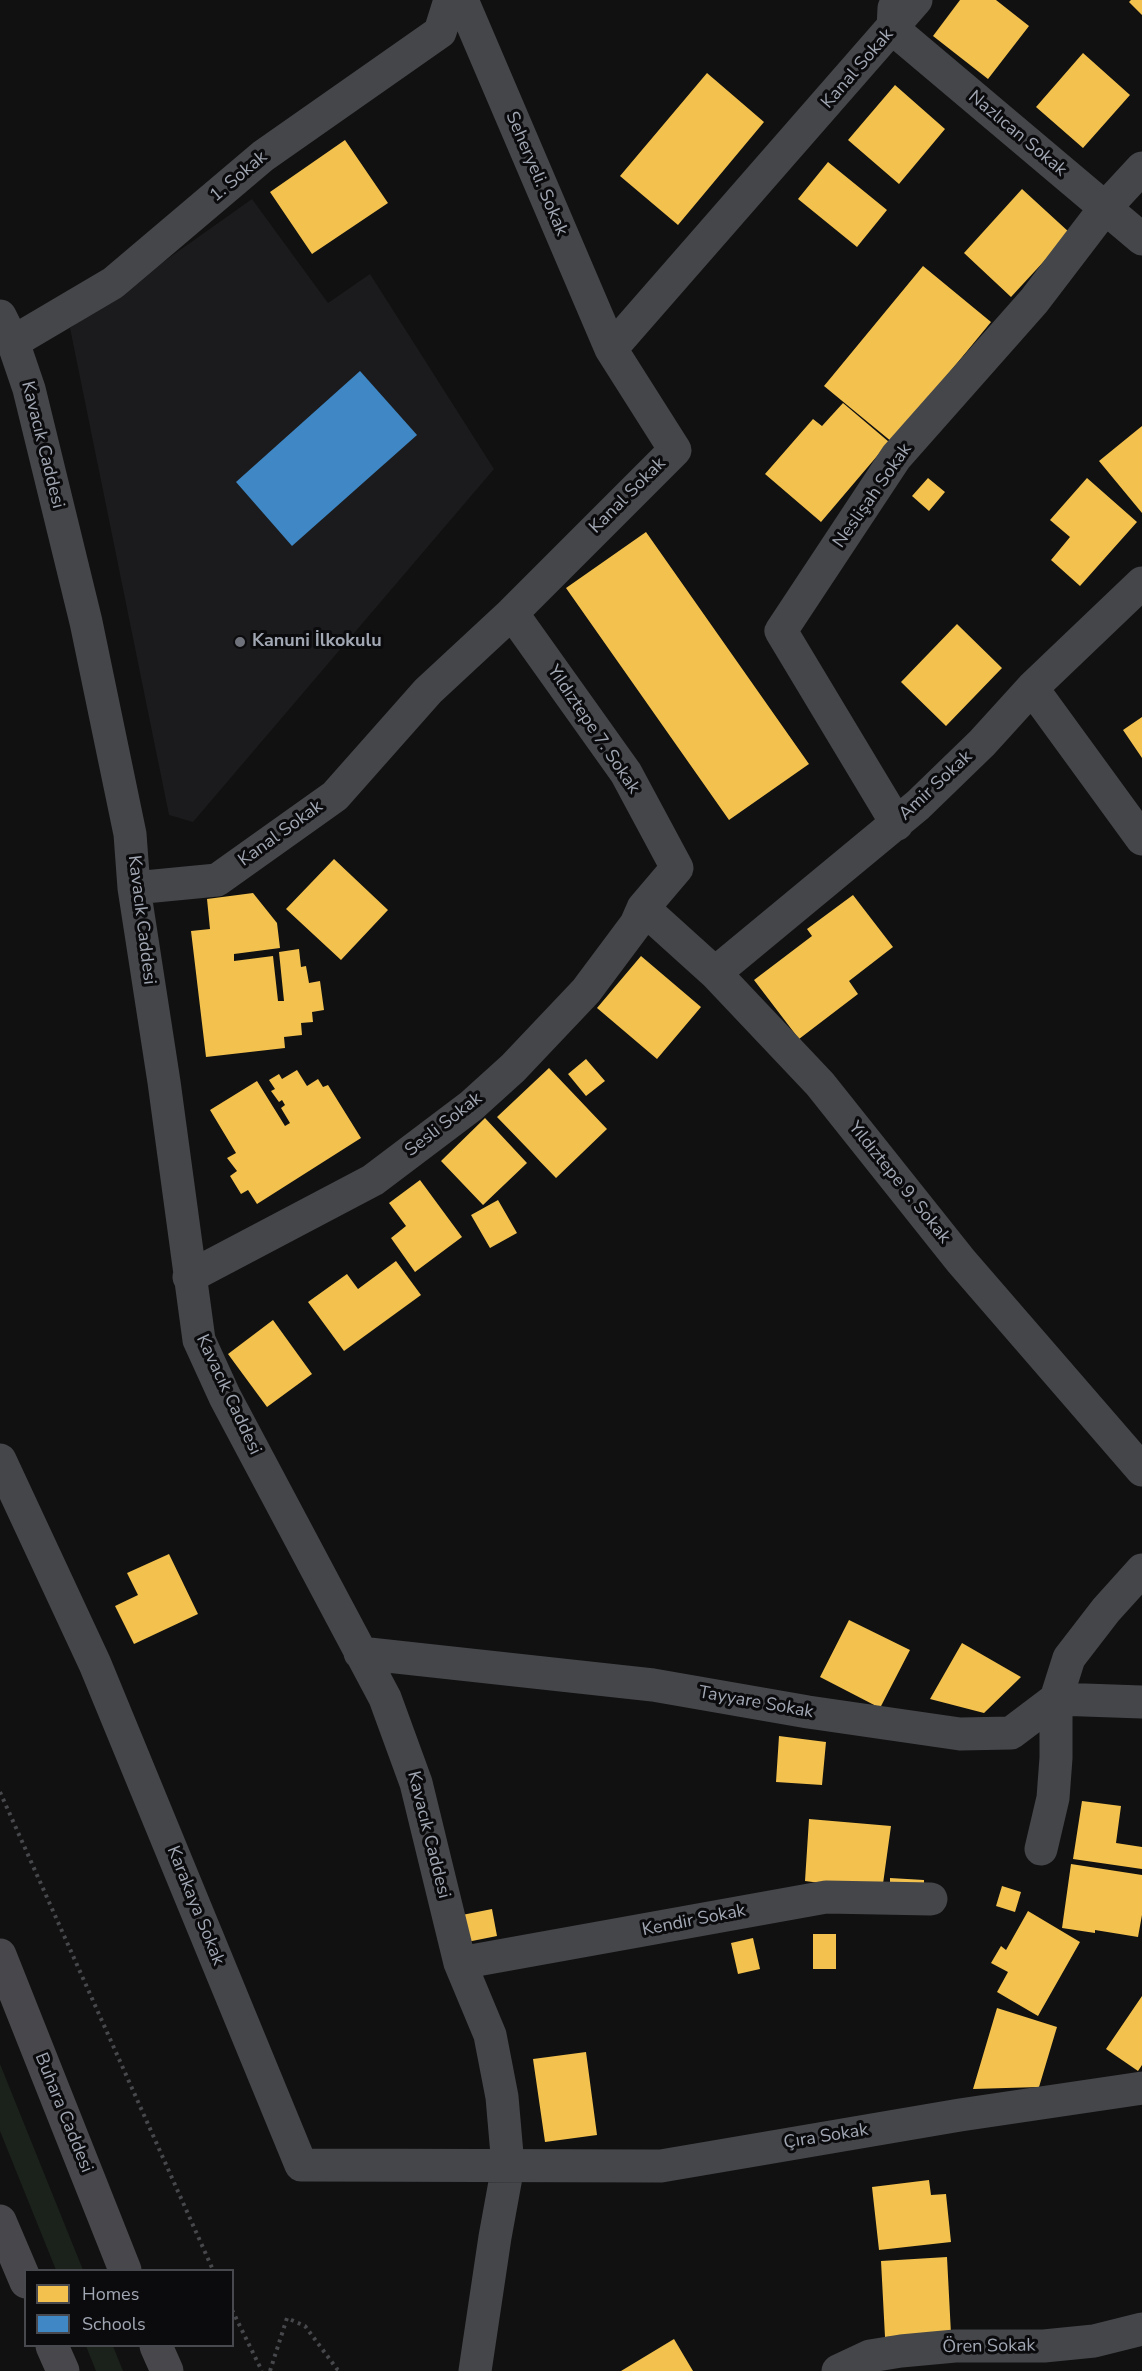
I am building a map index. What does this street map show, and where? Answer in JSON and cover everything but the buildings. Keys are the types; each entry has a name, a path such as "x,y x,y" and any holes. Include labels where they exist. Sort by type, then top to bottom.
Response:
{"highway":[{"name":"Buhara Caddesi","path":"0,1955 124,2269"},
{"path":"0,2221 24,2277"},
{"path":"52,2347 63,2371"},
{"path":"156,2347 167,2371"}],"street":[{"name":"1. Sokak","path":"6,329 113,284 263,156 440,32 450,0"},
{"name":"Seheryeli. Sokak","path":"462,0 611,349"},
{"name":"Kanal Sokak","path":"134,888 217,880 335,796 428,691 512,613 675,450 611,349 894,15 916,0"},
{"name":"Nazlıcan Sokak","path":"894,15 1142,239"},
{"name":"Neslişah Sokak","path":"897,824 781,631 896,457 1034,301 1105,208 1142,168"},
{"name":"Kavacık Caddesi","path":"6,329 29,390 95,665 130,834 134,888 164,1082 199,1340 225,1397 385,1698 416,1783 460,1963 490,2035 502,2097 508,2166 475,2371"},
{"name":"Amir Sokak","path":"715,973 897,824 982,743 1032,688 1142,583"},
{"name":"Yıldıztepe 7. Sokak","path":"512,613 626,773 677,868 643,908"},
{"path":"1032,688 1142,839"},
{"name":"Yıldıztepe 9. Sokak","path":"643,908 715,973 820,1084 961,1261 1142,1470"},
{"name":"Sesli Sokak","path":"189,1277 373,1180 471,1106 513,1068 586,991 636,924 643,908"},
{"name":"Karakaya Sokak","path":"0,1460 95,1664 301,2165 508,2166"},
{"path":"1041,1849 1053,1798 1056,1699 1070,1658 1106,1610 1142,1570"},
{"name":"Tayyare Sokak","path":"360,1653 653,1685 808,1712 960,1734 1011,1733 1056,1699"},
{"path":"1056,1699 1142,1702"},
{"name":"Kendir Sokak","path":"460,1963 826,1897 931,1899"},
{"name":"Çıra Sokak","path":"508,2166 661,2166 960,2115 1142,2088"},
{"name":"Ören Sokak","path":"838,2371 870,2356 901,2351 955,2346 1054,2345 1094,2341 1142,2329"}],"path":[{"path":"0,1792 212,2269"},
{"path":"234,2314 262,2371"},
{"path":"270,2371 287,2318 305,2326 337,2369 341,2371"}],"shaded area":[{"name":"Kanuni İlkokulu","path":"252,199 328,303 370,274 494,469 193,822 169,815 70,328"},
{"path":"0,2064 83,2269 56,2269 0,2131"},
{"path":"86,2347 113,2347 123,2371 96,2371"}],"place":[{"name":"Kanuni İlkokulu","path":"240,642"}]}
